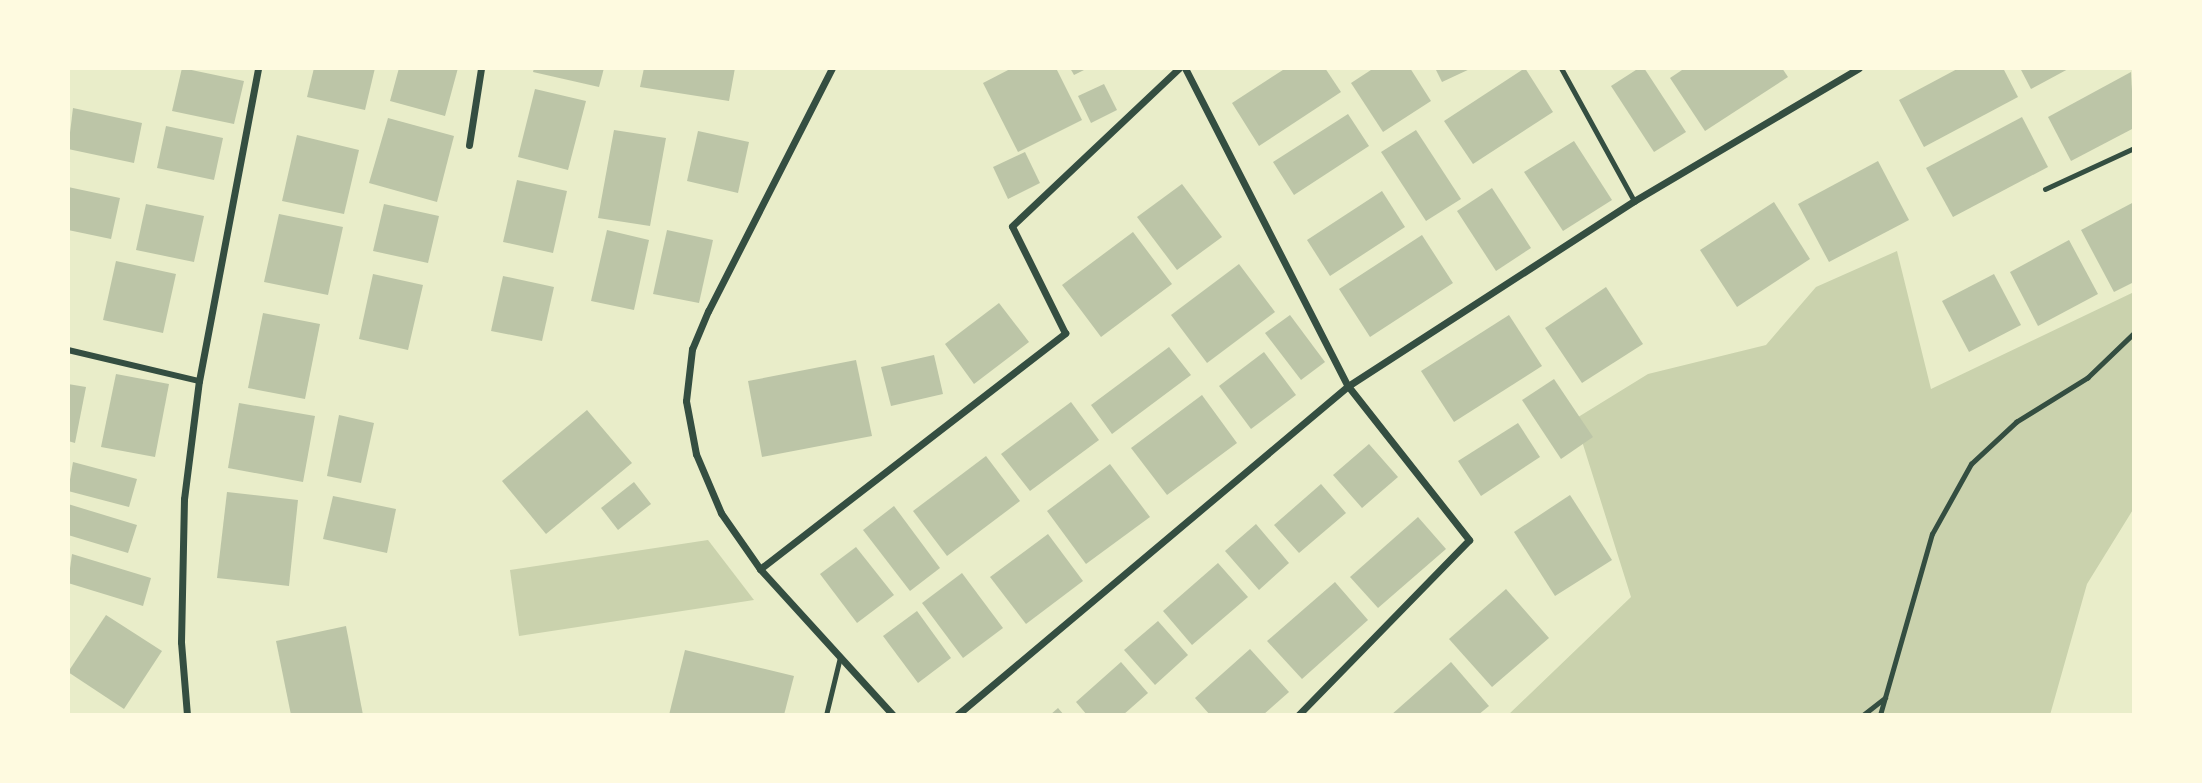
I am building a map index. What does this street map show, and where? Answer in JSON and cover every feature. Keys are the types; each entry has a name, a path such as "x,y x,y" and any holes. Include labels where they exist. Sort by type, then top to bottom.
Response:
{"street":[{"path":"187,715 181,642 184,499 200,381 258,68"},
{"path":"469,145 481,68"},
{"path":"832,68 692,349 686,401 696,454 721,513 760,569 893,715"},
{"path":"760,569 1065,333 1012,226 1179,68"},
{"path":"1185,68 1348,386 1469,540 1298,715"},
{"path":"957,715 1348,386 1634,201 1858,68"},
{"path":"68,350 200,381"}],"lane":[{"path":"1561,68 1634,201"},
{"path":"2045,189 2134,148"},
{"path":"826,715 840,657"}],"path":[{"path":"1880,715 1932,534 1971,464 2016,422 2088,378 2134,333"},
{"path":"1863,715 1885,697"}],"green space":[{"path":"1897,251 1931,389 2134,292 2134,508 2087,584 2050,715 1508,715 1631,597 1575,419 1648,374 1766,345 1816,287"},
{"path":"708,540 754,600 519,636 510,570"}],"building":[{"path":"182,68 244,81 234,124 172,111"},
{"path":"314,68 375,68 365,110 307,97"},
{"path":"399,68 458,68 445,116 390,101"},
{"path":"534,68 604,68 599,87 533,72"},
{"path":"644,68 735,68 729,101 640,87"},
{"path":"1012,68 1056,68 1082,120 1018,152 983,83"},
{"path":"1070,68 1088,68 1074,75"},
{"path":"1286,68 1325,68 1341,92 1259,146 1232,103"},
{"path":"1374,68 1410,68 1431,101 1383,132 1351,83"},
{"path":"1435,68 1472,68 1442,82"},
{"path":"1525,68 1553,112 1473,164 1444,121"},
{"path":"1639,68 1644,68 1686,132 1654,152 1611,86"},
{"path":"1685,68 1782,68 1788,77 1705,131 1670,78"},
{"path":"1959,68 2003,68 2018,97 1924,147 1899,100"},
{"path":"2020,68 2070,68 2031,89"},
{"path":"2131,72 2134,128 2071,161 2048,117"},
{"path":"1104,84 1117,110 1091,123 1078,96"},
{"path":"535,89 586,101 568,170 518,157"},
{"path":"73,108 142,123 134,163 68,149"},
{"path":"1348,114 1369,146 1294,195 1273,162"},
{"path":"2022,117 2048,167 1953,217 1926,168"},
{"path":"388,118 454,136 437,202 369,183"},
{"path":"166,126 223,138 214,180 157,168"},
{"path":"614,130 666,138 650,226 598,218"},
{"path":"1416,130 1461,199 1426,221 1381,152"},
{"path":"698,131 749,142 738,193 687,181"},
{"path":"297,135 359,150 344,214 282,201"},
{"path":"1574,141 1612,200 1563,231 1524,172"},
{"path":"1025,152 1040,183 1008,199 993,167"},
{"path":"1878,161 1909,220 1829,262 1798,204"},
{"path":"517,180 567,191 553,253 503,242"},
{"path":"1182,184 1222,237 1177,270 1137,217"},
{"path":"68,187 120,198 111,239 68,230"},
{"path":"1492,188 1531,248 1496,271 1457,211"},
{"path":"1382,191 1405,227 1330,276 1307,240"},
{"path":"1774,202 1810,259 1737,307 1700,250"},
{"path":"2134,202 2134,282 2114,292 2081,230"},
{"path":"146,204 204,216 194,262 136,250"},
{"path":"384,204 439,216 428,263 373,251"},
{"path":"279,214 343,227 328,295 264,282"},
{"path":"607,230 649,240 634,310 591,301"},
{"path":"667,230 713,240 699,303 653,294"},
{"path":"1133,232 1172,284 1101,337 1062,285"},
{"path":"1422,235 1453,283 1370,337 1339,289"},
{"path":"2069,240 2098,294 2038,326 2010,272"},
{"path":"116,261 176,274 163,333 103,320"},
{"path":"1239,264 1275,312 1207,363 1171,315"},
{"path":"373,274 423,285 408,350 359,339"},
{"path":"1994,274 2021,325 1969,352 1942,301"},
{"path":"503,276 554,287 542,341 491,331"},
{"path":"1606,287 1643,344 1582,383 1545,328"},
{"path":"999,303 1029,342 974,384 945,344"},
{"path":"263,313 320,324 305,399 248,388"},
{"path":"1290,315 1325,362 1301,380 1265,333"},
{"path":"1509,315 1542,366 1454,422 1421,371"},
{"path":"1169,347 1191,375 1112,434 1091,405"},
{"path":"1264,352 1296,395 1251,429 1219,386"},
{"path":"934,355 943,394 891,406 881,367"},
{"path":"856,360 872,436 762,457 748,381"},
{"path":"116,374 169,384 155,457 101,447"},
{"path":"1554,379 1593,437 1561,459 1522,400"},
{"path":"68,384 86,387 75,443 68,441"},
{"path":"1202,395 1237,443 1167,495 1131,448"},
{"path":"1071,402 1099,440 1030,491 1001,454"},
{"path":"239,403 315,416 303,482 228,468"},
{"path":"587,410 632,463 546,534 502,481"},
{"path":"339,415 374,423 361,483 327,476"},
{"path":"1518,423 1540,457 1481,496 1458,461"},
{"path":"1369,444 1398,477 1362,508 1333,475"},
{"path":"986,456 1020,501 947,556 913,511"},
{"path":"73,462 137,479 129,507 68,491"},
{"path":"1110,464 1150,517 1086,564 1047,511"},
{"path":"634,482 651,504 618,530 601,508"},
{"path":"1321,484 1346,513 1299,553 1274,525"},
{"path":"227,492 298,500 289,586 217,578"},
{"path":"1570,495 1612,560 1555,596 1514,532"},
{"path":"333,496 396,509 387,553 323,539"},
{"path":"68,504 137,525 128,553 68,535"},
{"path":"894,506 940,568 910,591 863,530"},
{"path":"1418,517 1446,549 1378,608 1350,577"},
{"path":"1256,524 1289,563 1259,590 1225,551"},
{"path":"1048,534 1083,581 1026,624 990,577"},
{"path":"856,547 894,595 857,623 820,574"},
{"path":"72,554 151,578 143,606 68,583"},
{"path":"1218,563 1248,597 1192,645 1163,611"},
{"path":"962,573 1003,628 963,658 922,603"},
{"path":"1335,582 1368,620 1302,679 1267,641"},
{"path":"1506,589 1549,638 1492,687 1449,639"},
{"path":"917,611 951,658 918,683 883,636"},
{"path":"106,615 162,651 124,709 68,672"},
{"path":"1158,621 1188,655 1155,685 1124,650"},
{"path":"346,626 363,715 291,715 276,641"},
{"path":"1250,649 1289,692 1263,715 1210,715 1195,698"},
{"path":"685,650 794,676 784,715 669,715"},
{"path":"1121,662 1148,693 1123,715 1087,715 1076,702"},
{"path":"1451,662 1489,706 1478,715 1391,715"},
{"path":"1058,708 1064,715 1050,715"}]}
